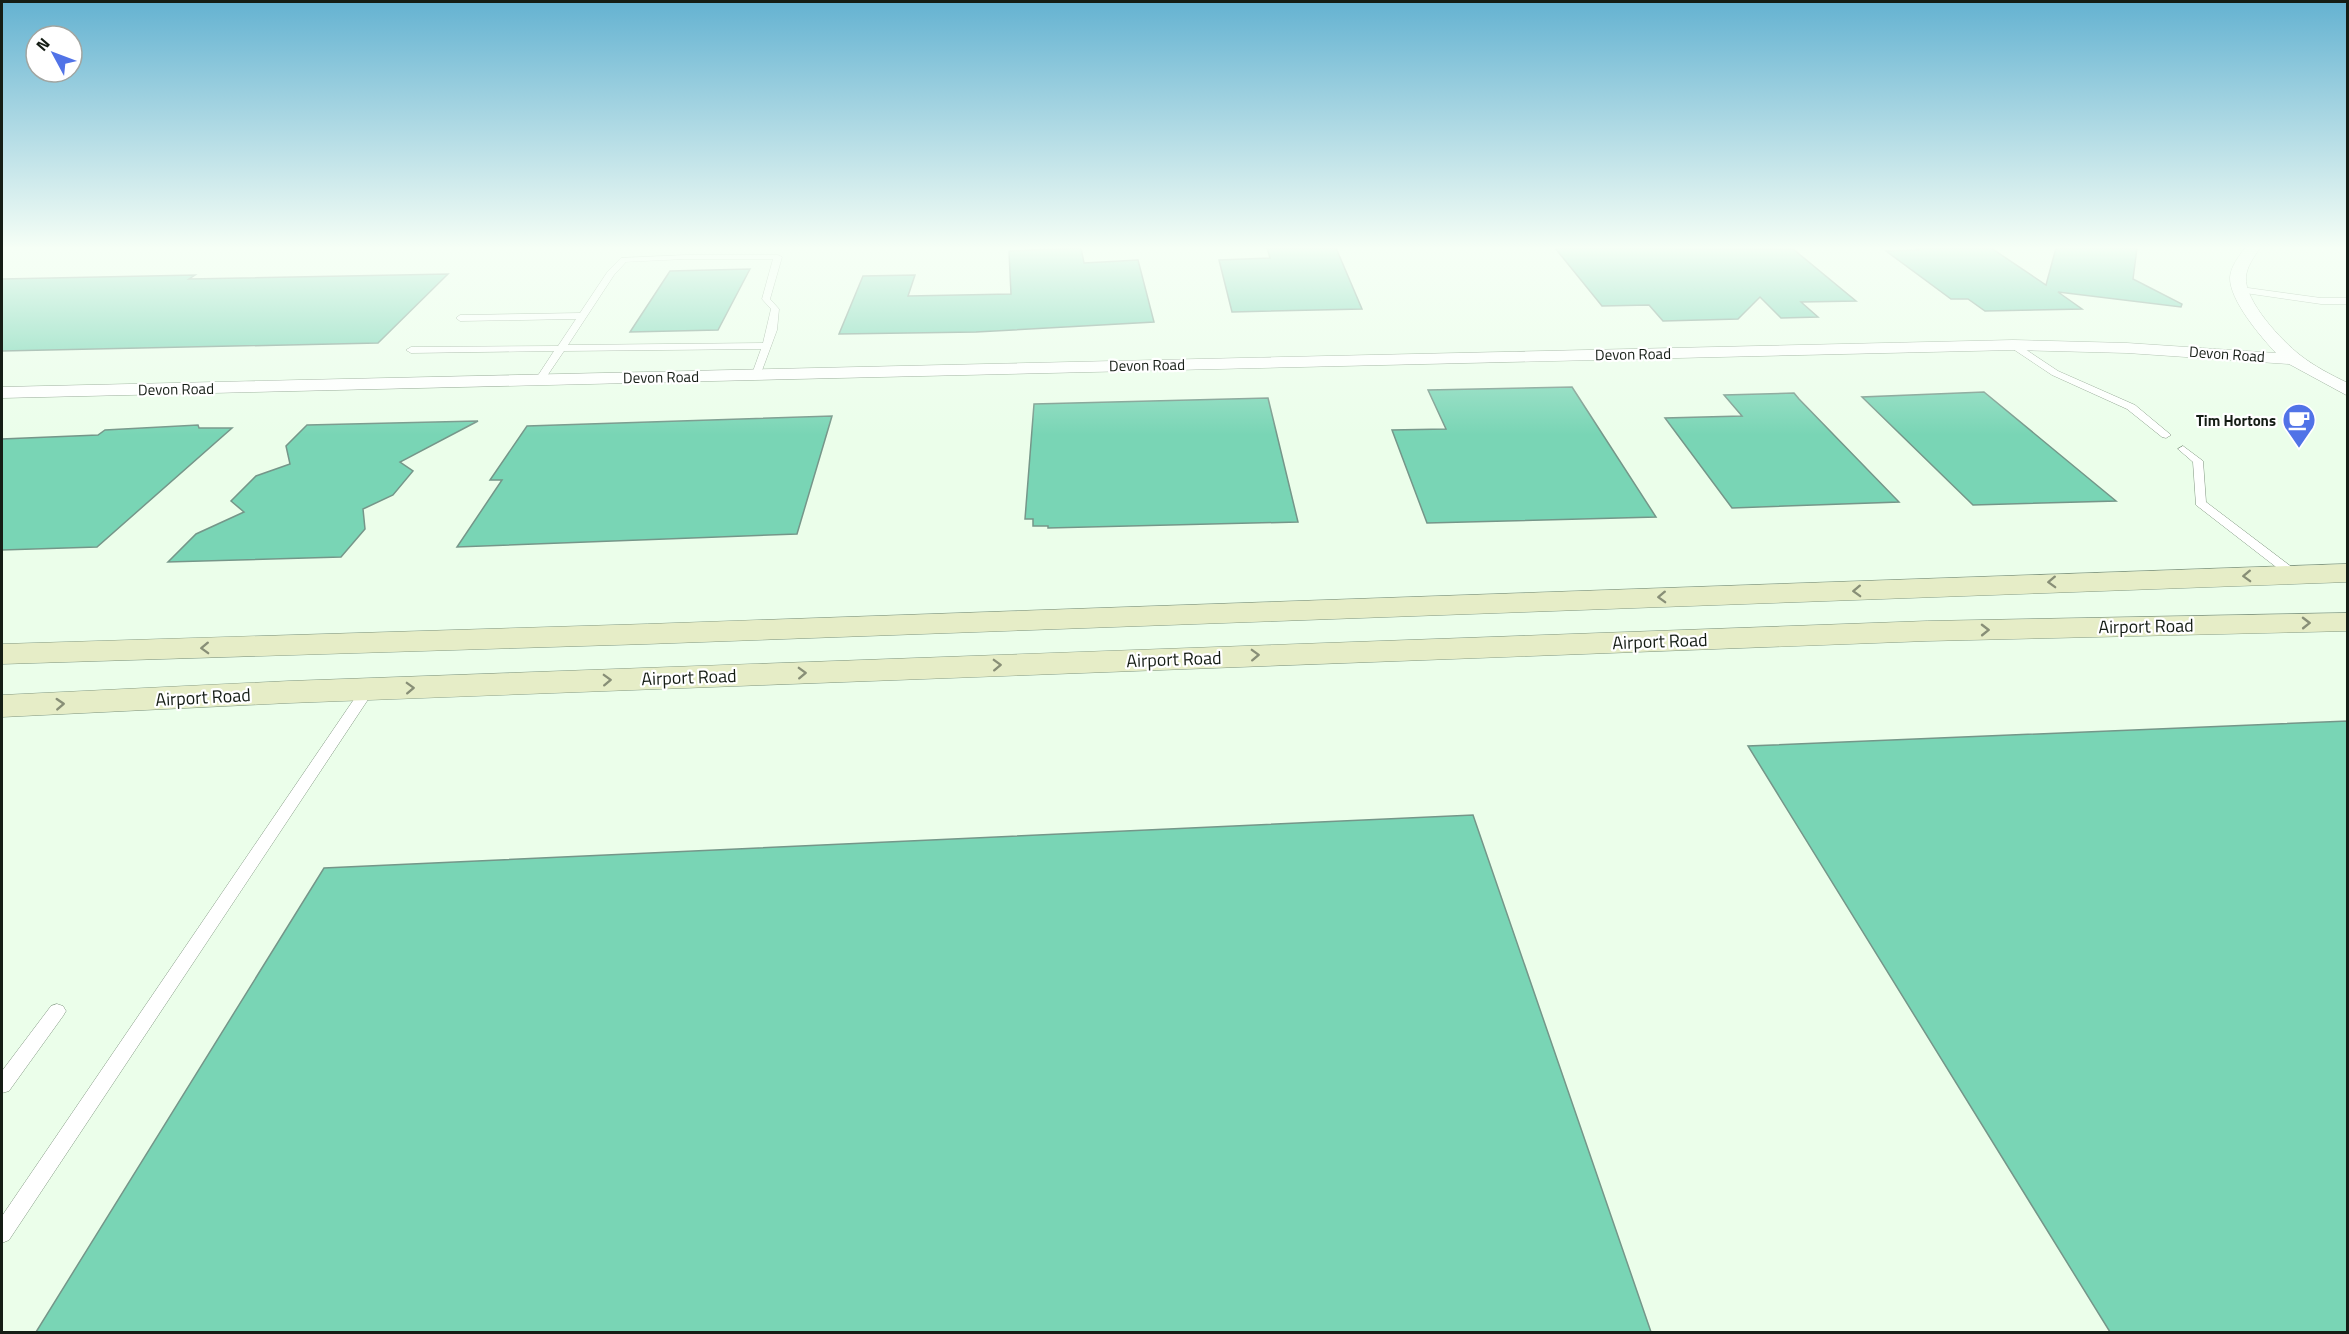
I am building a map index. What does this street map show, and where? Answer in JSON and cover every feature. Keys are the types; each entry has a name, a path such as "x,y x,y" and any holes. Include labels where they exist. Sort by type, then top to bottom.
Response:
{"main road":[{"path":"2,654 752,630 2348,573"},
{"name":"Airport Road","path":"2,706 368,689 1915,631 2348,622"}],"street":[{"path":"2252,310 2293,359 2348,392"},
{"name":"Devon Road","path":"2,393 2013,345 2117,348 2293,359"}],"lane":[{"path":"540,380 586,310"},
{"path":"757,374 767,346 775,310"},
{"path":"460,318 582,316"},
{"path":"2013,345 2055,373 2131,407 2166,435"},
{"path":"411,350 767,346"},
{"path":"2183,449 2198,461 2200,503 2293,574"},
{"path":"2,1233 368,689"},
{"path":"2,1085 57,1011"}],"building":[{"path":"2,310 411,310 378,343 2,351"},
{"path":"644,310 728,310 718,330 630,332"},
{"path":"849,310 1151,310 1154,322 976,332 839,334"},
{"path":"1232,310 1308,310 1232,312"},
{"path":"1654,310 1747,310 1738,319 1663,321"},
{"path":"1773,310 1810,310 1818,317 1781,318"},
{"path":"1572,387 1656,517 1427,523 1392,430 1446,429 1428,390"},
{"path":"1984,392 2116,501 1973,505 1862,397"},
{"path":"1794,393 1899,502 1732,508 1665,418 1742,416 1724,395"},
{"path":"1268,398 1298,522 1048,528 1048,526 1033,526 1033,519 1025,519 1034,404"},
{"path":"832,416 797,534 457,547 502,480 490,480 527,426"},
{"path":"478,421 400,462 413,471 393,495 363,509 365,529 341,557 168,562 196,534 244,512 231,501 256,476 290,464 286,446 307,425"},
{"path":"198,425 199,428 232,428 97,547 2,550 2,439 98,435 105,430"},
{"path":"2348,721 2348,1332 2110,1332 1748,746"},
{"path":"1473,815 1651,1332 36,1332 324,868"}],"place":[{"name":"Tim Hortons","path":"2299,449"}]}
